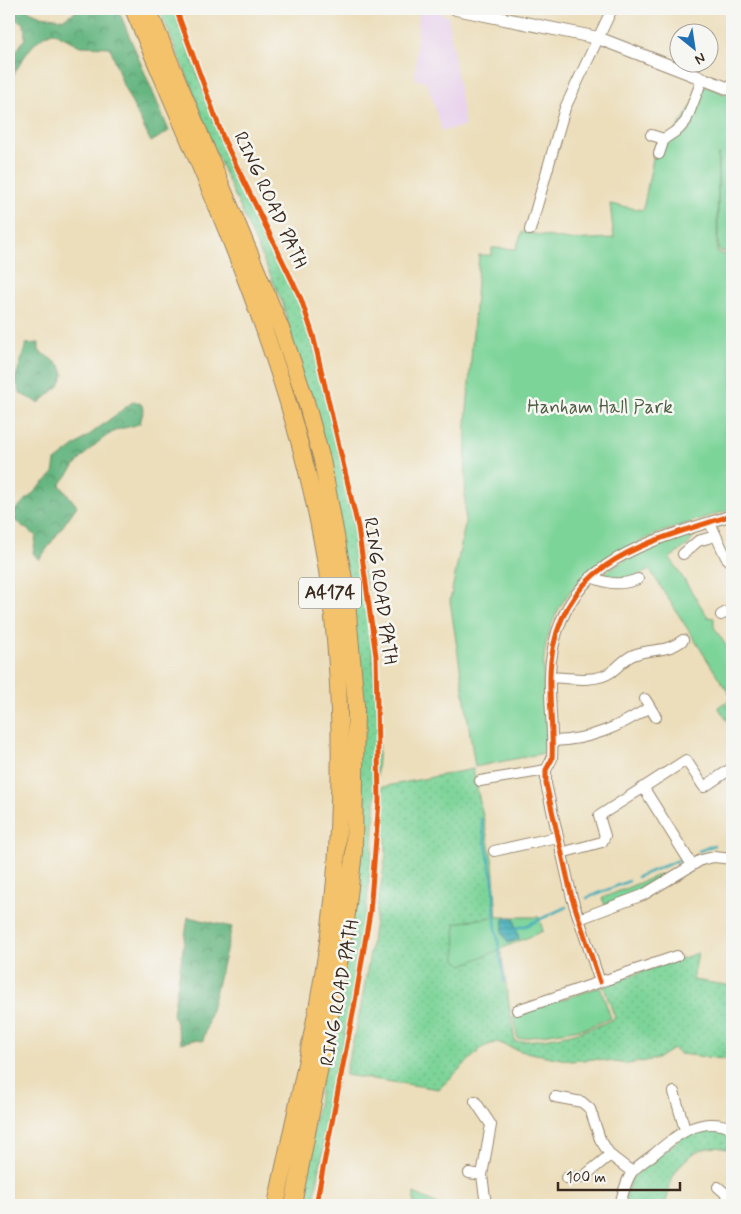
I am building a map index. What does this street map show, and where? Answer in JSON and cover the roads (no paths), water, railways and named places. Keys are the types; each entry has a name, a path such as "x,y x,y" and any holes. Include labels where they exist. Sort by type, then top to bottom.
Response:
{"highway":[{"name":"A4174","path":"133,9 223,223 270,345 294,421 313,495 328,580 340,704 337,852 330,923 318,1003 276,1205"},
{"name":"A4174","path":"148,9 278,322 305,398 322,460 346,590 356,705 354,851 346,922 331,1010 293,1205"}],"street":[{"path":"456,9 598,38 702,80 732,90"},
{"path":"530,230 565,108 612,9"},
{"path":"659,154 664,139 679,129 686,121 702,80"},
{"path":"651,135 664,139"},
{"path":"600,982 579,919 561,853 546,770 552,760 553,742 550,677 553,649 561,620 576,595 592,577 612,560 642,545 732,515"},
{"path":"710,523 714,536 726,557 732,563"},
{"path":"683,554 698,541 714,536"},
{"path":"592,577 608,584 625,584 638,579"},
{"path":"722,615 732,609"},
{"path":"550,677 604,676 633,655 645,651 662,651 674,647 683,640"},
{"path":"553,742 578,740 621,726 648,703 656,717"},
{"path":"561,853 602,842 605,836 599,816 686,760 704,788 732,768"},
{"path":"480,781 546,770"},
{"path":"643,787 692,865"},
{"path":"494,851 557,836"},
{"path":"579,919 643,895 692,865 714,857 732,859"},
{"path":"517,1010 677,956"},
{"path":"674,1092 685,1130"},
{"path":"555,1097 582,1102 590,1109 600,1139 610,1155 632,1172"},
{"path":"475,1101 491,1124 482,1174 486,1205"},
{"path":"620,1205 626,1183 632,1172 674,1136 685,1130 715,1123 732,1128"},
{"path":"566,1178 583,1177 610,1155"},
{"path":"469,1173 482,1174"},
{"path":"718,1186 732,1199"}],"water":[{"path":"514,918 519,939 508,943 502,932 504,919"}],"waterway":[{"path":"481,819 494,886 495,921 504,981"},
{"path":"699,851 714,845"},
{"path":"637,877 684,858"},
{"path":"587,898 629,881"},
{"path":"517,928 528,925 566,907"}],"park label":[{"name":"Hanham Hall Park","path":"600,407"}]}
